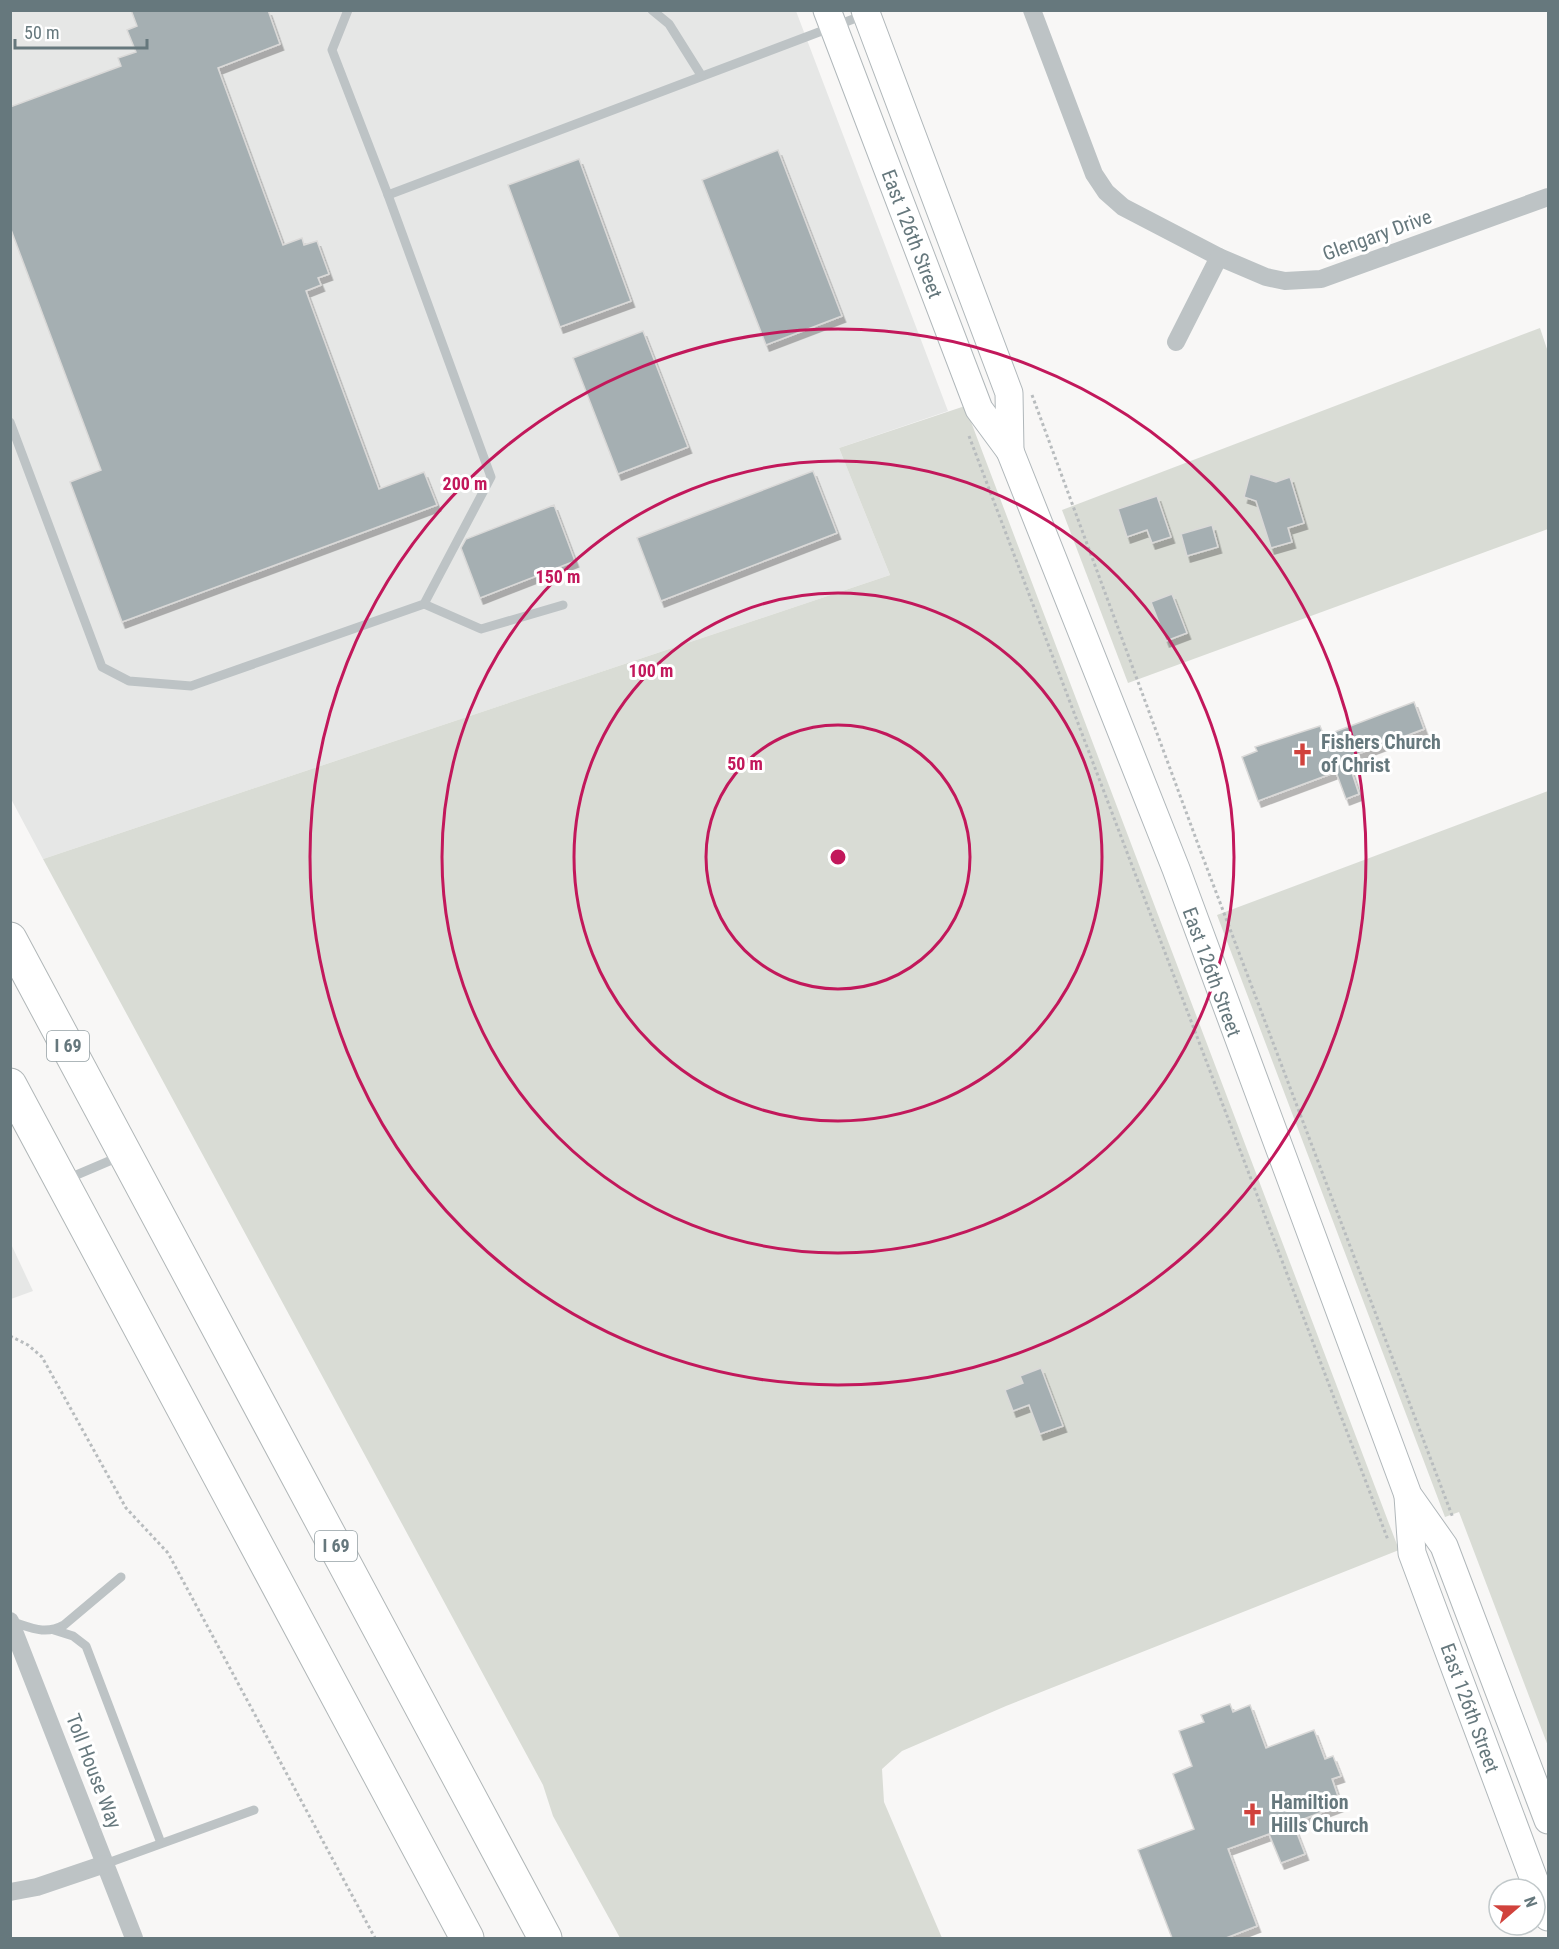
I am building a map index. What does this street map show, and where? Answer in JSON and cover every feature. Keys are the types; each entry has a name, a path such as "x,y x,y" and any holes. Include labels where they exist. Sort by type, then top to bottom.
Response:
{"highway":[{"name":"I 69","path":"10,939 545,1938"},
{"path":"10,1085 467,1938"}],"main road":[{"name":"East 126th Street","path":"868,12 1009,393 1010,452"},
{"name":"East 126th Street","path":"830,18 979,409 1010,452 1176,869 1408,1495 1444,1546 1548,1820"},
{"name":"East 126th Street","path":"1408,1495 1412,1553 1548,1917"}],"street":[{"name":"Glengary Drive","path":"1032,10 1094,174 1106,192 1123,207 1219,257 1266,277 1285,281 1321,279 1548,197"},
{"path":"1176,342 1219,257"},
{"name":"Toll House Way","path":"12,1621 134,1938"},
{"path":"10,1892 38,1887 105,1864"}],"lane":[{"path":"10,422 102,667 129,681 191,686 424,604 491,477 388,195 332,50 348,10"},
{"path":"652,10 669,24 701,75"},
{"path":"388,195 701,75 830,18 868,12"},
{"path":"424,604 481,629 563,606"},
{"path":"62,1181 126,1154"},
{"path":"12,1621 44,1632 54,1630 64,1625 121,1576"},
{"path":"54,1630 73,1636 86,1646 161,1844"},
{"path":"105,1864 254,1810"}],"path":[{"path":"1031,392 1202,855 1453,1519"},
{"path":"968,431 1391,1549"},
{"path":"10,1336 28,1345 42,1357 126,1508 168,1553 375,1938"}],"shaded area":[{"path":"10,11 796,11 948,411 839,448 890,575 43,859 10,797"},
{"path":"1540,328 1548,352 1548,529 1128,683 1062,510"},
{"path":"965,406 1399,1550 1006,1706 902,1751 882,1769 884,1802 942,1938 620,1938 553,1816 543,1785 43,859 890,575 839,448"},
{"path":"1548,791 1548,1746 1459,1512 1445,1517 1217,915"},
{"path":"11,1244 33,1291 10,1299"}],"building":[{"path":"131,10 268,10 280,44 218,68 283,245 302,238 304,245 317,241 329,274 318,278 321,285 306,291 379,489 424,472 437,505 122,622 70,482 101,470 10,227 10,107 121,66 118,58 136,52 127,30 137,26"},
{"path":"778,150 842,316 766,345 702,180"},
{"path":"579,159 631,301 560,327 508,185"},
{"path":"643,331 688,447 618,474 573,358"},
{"path":"813,471 837,533 661,601 637,538"},
{"path":"1250,474 1276,482 1290,477 1304,523 1288,528 1292,542 1271,548 1256,501 1244,497"},
{"path":"1157,496 1171,537 1152,543 1147,530 1127,537 1118,509"},
{"path":"554,505 575,561 480,598 461,548 466,539"},
{"path":"1212,525 1218,547 1187,556 1181,534"},
{"path":"1172,594 1187,633 1166,641 1151,602"},
{"name":"Fishers Church of Christ","path":"1414,702 1424,729 1347,758 1359,794 1346,799 1336,772 1258,801 1242,757 1257,751 1255,747 1320,726 1324,736"},
{"path":"1041,1368 1063,1426 1040,1434 1029,1405 1013,1411 1005,1390 1023,1383 1020,1376"},
{"name":"Hamiltion Hills Church","path":"1230,1704 1233,1712 1250,1705 1266,1748 1314,1730 1325,1759 1333,1756 1341,1776 1332,1779 1341,1805 1293,1823 1305,1854 1281,1863 1269,1834 1228,1849 1257,1926 1226,1938 1172,1938 1138,1850 1194,1829 1173,1774 1192,1766 1179,1731 1204,1722 1201,1715"}],"place":[{"name":"Fishers Church of Christ","path":"1303,754"},
{"name":"Hamiltion Hills Church","path":"1253,1814"}]}
